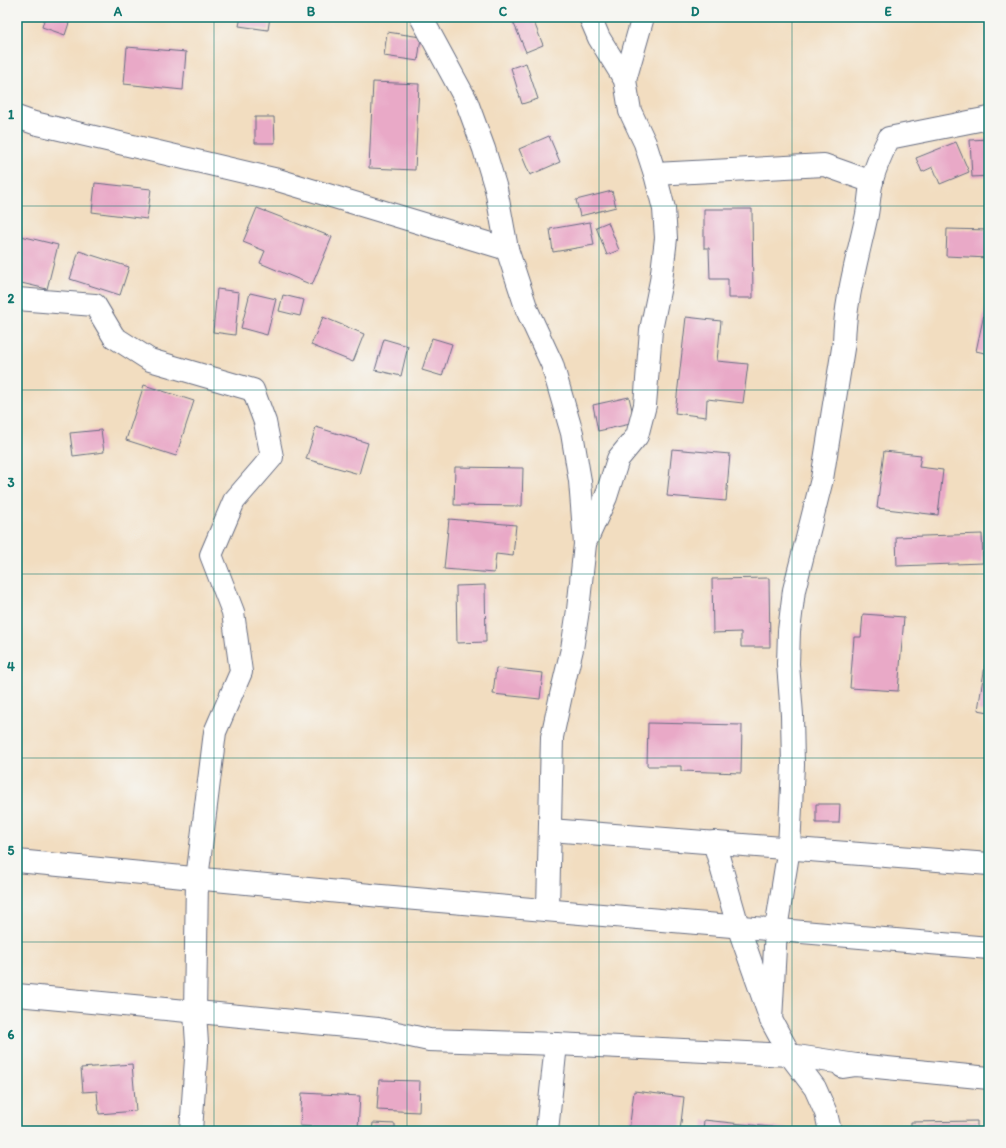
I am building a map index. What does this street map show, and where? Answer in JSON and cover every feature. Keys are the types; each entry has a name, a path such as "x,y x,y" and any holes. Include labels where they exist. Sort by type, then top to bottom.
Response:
{"street":[{"path":"421,17 466,100 481,142 496,189 506,249 527,310 552,364 572,433 580,481 585,544 572,649 552,737 548,909"},
{"path":"580,481 618,459 637,436 644,405 651,330 661,281 666,238 664,209 644,143 630,112 625,80 599,38 590,17"},
{"path":"625,80 643,17"},
{"path":"17,118 278,180 506,249"},
{"path":"771,1020 776,929 789,848 793,765 792,716 788,664 789,631 794,590 822,479 844,342 844,323 868,212 872,182 879,158 889,138 989,118"},
{"path":"654,174 824,165 872,182"},
{"path":"17,299 95,305 114,337 150,360 253,390 265,422 272,457 234,501 211,555 233,612 241,672 215,732 197,879 195,1013 197,1044 191,1131"},
{"path":"585,544 606,496 618,459"},
{"path":"550,830 989,864"},
{"path":"714,842 738,926 771,1020 790,1055 815,1088 826,1113 830,1131"},
{"path":"17,861 380,896 548,909 989,948"},
{"path":"17,995 195,1013 378,1029 429,1040 556,1044 790,1055 856,1065 989,1078"},
{"path":"547,1131 556,1044"},
{"path":"815,1088 831,1068 856,1065"}],"building":[{"path":"45,17 71,17 65,35 42,27"},
{"path":"241,17 270,17 268,30 239,26"},
{"path":"511,17 532,17 543,45 526,52"},
{"path":"387,32 421,37 418,61 384,56"},
{"path":"127,47 186,52 183,90 124,84"},
{"path":"526,63 538,99 522,104 511,68"},
{"path":"373,82 419,84 415,170 369,168"},
{"path":"255,117 274,117 275,143 255,143"},
{"path":"549,136 560,162 530,175 519,149"},
{"path":"989,139 989,176 972,177 970,140"},
{"path":"956,142 969,172 940,184 933,167 922,172 916,158"},
{"path":"95,183 151,189 147,219 92,212"},
{"path":"612,191 616,207 580,216 576,200"},
{"path":"257,208 332,237 312,285 260,263 265,251 243,242"},
{"path":"704,209 752,209 753,298 728,298 728,279 710,279 709,248 704,248"},
{"path":"590,222 594,245 553,252 550,229"},
{"path":"608,222 619,250 607,255 596,227"},
{"path":"947,229 989,230 989,258 946,256"},
{"path":"17,235 58,245 47,289 17,282"},
{"path":"79,251 129,267 120,295 70,279"},
{"path":"217,289 239,292 235,335 213,332"},
{"path":"250,293 276,299 267,335 241,328"},
{"path":"283,295 304,300 300,316 279,311"},
{"path":"988,296 989,297 989,354 976,351"},
{"path":"323,317 364,334 353,362 311,345"},
{"path":"686,317 721,321 717,361 748,364 743,403 707,399 706,417 675,413"},
{"path":"432,338 452,344 442,376 422,370"},
{"path":"384,339 408,346 401,376 375,370"},
{"path":"144,385 194,401 176,456 126,440"},
{"path":"629,397 635,423 598,431 593,405"},
{"path":"316,427 368,443 359,474 306,459"},
{"path":"101,430 104,452 73,456 70,433"},
{"path":"672,449 730,454 726,501 667,496"},
{"path":"884,451 921,455 919,467 943,470 938,515 877,508"},
{"path":"455,467 523,468 522,506 454,505"},
{"path":"449,519 516,525 513,556 496,554 494,573 444,569"},
{"path":"982,534 983,563 897,566 896,537"},
{"path":"769,578 770,647 741,647 741,632 713,633 712,579"},
{"path":"485,585 486,642 457,643 456,586"},
{"path":"863,614 904,617 898,691 850,688 854,637 861,637"},
{"path":"986,659 989,659 989,712 978,710"},
{"path":"496,668 543,673 540,699 493,694"},
{"path":"648,723 742,725 741,773 681,771 681,766 647,766"},
{"path":"816,804 840,804 839,823 816,823"},
{"path":"132,1064 136,1111 99,1114 97,1091 83,1092 81,1068"},
{"path":"379,1080 420,1081 419,1112 377,1110"},
{"path":"634,1091 684,1097 680,1131 629,1131"},
{"path":"302,1093 360,1096 358,1129 300,1126"},
{"path":"704,1120 798,1130 798,1131 703,1131"},
{"path":"977,1121 977,1131 911,1131 911,1122"},
{"path":"373,1123 395,1124 395,1131 372,1131"}]}
